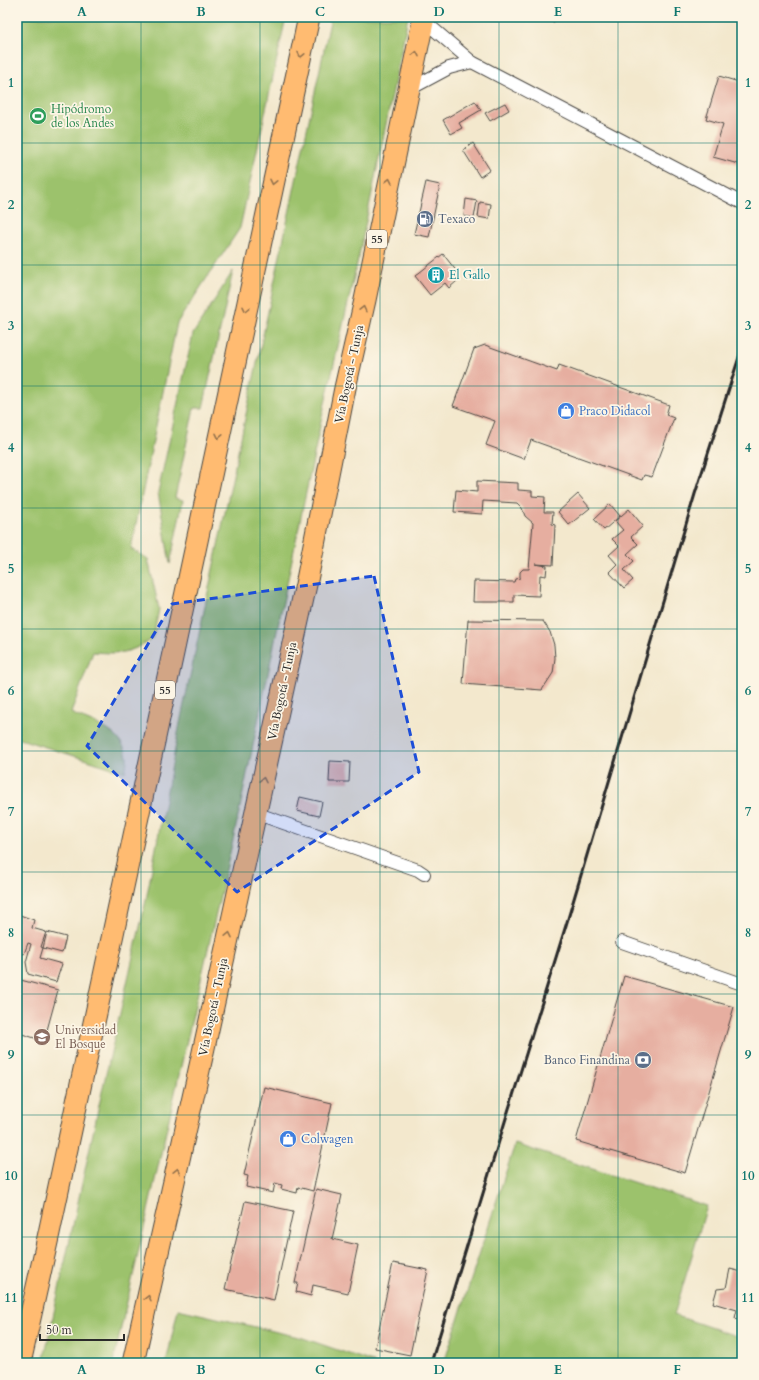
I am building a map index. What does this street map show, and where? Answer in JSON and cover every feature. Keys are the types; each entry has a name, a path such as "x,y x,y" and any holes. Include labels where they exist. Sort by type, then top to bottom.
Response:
{"highway":[{"name":"55","path":"20,1363 49,1234 309,17"},
{"name":"Vía Bogotá - Tunja","path":"133,1363 306,587 345,388 424,19"}],"street":[{"path":"424,19 472,62 742,203"},
{"path":"408,90 449,68 472,62"},
{"path":"255,813 418,870 424,874"},
{"path":"622,942 742,984"}],"highlighted area":[{"path":"374,576 419,772 237,892 87,746 172,604"}],"green space":[{"path":"17,17 286,17 240,228 177,323 131,549 148,559 159,609 153,638 138,647 124,652 93,652 71,713 105,728 118,739 127,756 125,772 17,738"},
{"path":"331,17 408,17 361,246 323,412 235,831 113,1363 43,1363 103,1087 145,905 180,723"},
{"path":"233,271 203,408 194,408 175,498 183,500 170,564 158,492 193,334"},
{"path":"515,1144 707,1206 674,1315 742,1338 742,1363 444,1363"},
{"path":"178,1309 303,1338 375,1363 166,1363"}],"building":[{"path":"534,17 555,17 554,22"},
{"path":"742,17 742,22 721,18"},
{"path":"719,76 742,83 742,165 713,157 723,124 706,119"},
{"path":"475,101 481,110 459,123 462,128 451,134 443,120"},
{"path":"505,103 509,110 490,121 485,113"},
{"path":"473,143 490,170 480,177 463,150"},
{"name":"Texaco","path":"426,182 440,185 429,237 414,234"},
{"path":"466,199 477,201 474,218 464,216"},
{"path":"480,202 491,204 489,219 478,217"},
{"name":"El Gallo","path":"443,254 458,273 454,276 457,281 449,288 445,283 430,295 415,276"},
{"name":"Praco Didacol","path":"485,345 557,371 559,365 669,405 666,415 674,418 652,477 644,475 642,480 531,440 524,459 486,445 495,421 453,406 474,349"},
{"path":"477,481 518,483 518,490 532,491 532,496 545,497 544,512 553,512 552,524 555,525 553,565 535,564 547,566 546,576 540,575 539,596 514,595 514,602 473,602 474,581 514,582 515,579 520,578 520,572 523,569 529,569 533,523 525,516 522,508 517,503 483,501 482,514 454,512 456,490 477,492"},
{"path":"578,494 590,508 569,525 558,512"},
{"path":"610,504 620,516 604,530 594,519"},
{"path":"629,509 643,526 631,537 638,544 627,554 634,561 624,570 633,580 624,588 609,572 617,564 609,555 619,546 612,539 623,530 615,521"},
{"path":"468,620 543,621 550,632 554,645 555,658 553,673 542,690 463,684"},
{"path":"330,761 350,762 349,782 329,782"},
{"path":"300,797 322,802 319,816 297,811"},
{"path":"17,914 34,920 32,928 46,932 41,947 43,948 40,958 62,964 56,982 28,974 26,962 31,944 28,943 24,954 17,953"},
{"path":"47,932 66,937 62,953 43,948"},
{"path":"624,976 734,1007 685,1173 576,1141"},
{"path":"17,979 58,990 44,1041 22,1034 22,1037 17,1035"},
{"name":"Colwagen","path":"264,1087 332,1103 313,1191 298,1187 297,1193 281,1189 282,1185 275,1183 273,1193 246,1187 248,1176 244,1175"},
{"path":"316,1189 342,1195 332,1239 358,1245 348,1293 313,1285 311,1296 296,1292 298,1283 295,1283"},
{"path":"245,1201 293,1211 274,1300 225,1289"},
{"path":"393,1263 428,1270 410,1355 375,1348"},
{"path":"730,1269 742,1272 742,1320 735,1318 737,1310 713,1303 717,1289 726,1288"}],"railway":[{"path":"431,1363 567,922 695,494 742,348"}],"place":[{"name":"Hipódromo de los Andes","path":"38,116"},
{"name":"Texaco","path":"425,219"},
{"name":"El Gallo","path":"436,275"},
{"name":"Praco Didacol","path":"566,411"},
{"name":"Universidad El Bosque","path":"42,1037"},
{"name":"Banco Finandina","path":"643,1060"},
{"name":"Colwagen","path":"288,1139"}]}
